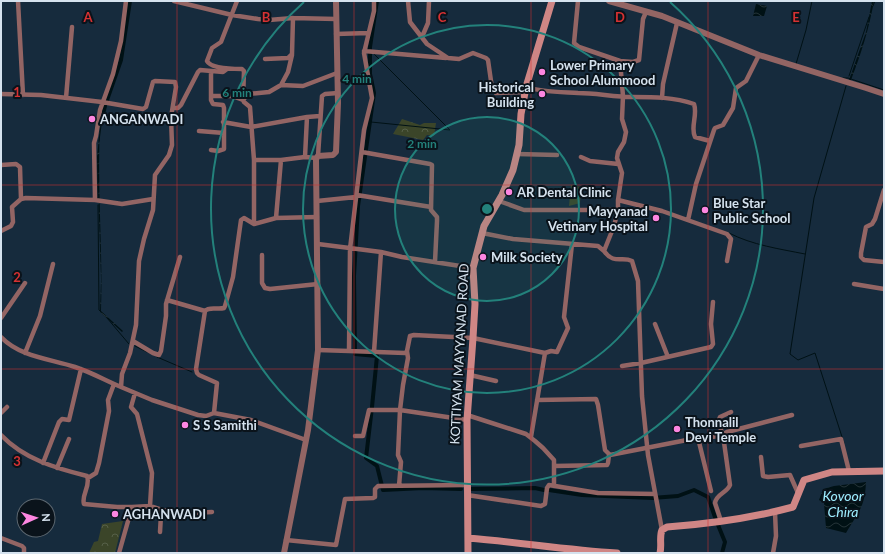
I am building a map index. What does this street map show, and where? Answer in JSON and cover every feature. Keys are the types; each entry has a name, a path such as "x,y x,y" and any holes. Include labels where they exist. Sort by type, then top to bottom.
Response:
{"main road":[{"name":"KOTTIYAM MAYYANAD ROAD","path":"468,553 467,418 475,304 473,268 484,226 499,201 509,180 517,154 525,90 552,1"},
{"path":"660,553 660,535 662,530 667,528 721,522 793,507 804,480 832,472 884,471"},
{"path":"468,538 617,553"}],"street":[{"path":"18,1 23,95"},
{"path":"95,200 94,143 102,102 113,74 121,41 126,1"},
{"path":"176,1 232,15 269,20 293,18 336,19"},
{"path":"230,69 211,66 207,61 212,48 221,42 237,1"},
{"path":"254,160 281,160 317,157 336,152 338,93 336,1"},
{"path":"349,351 350,249 364,130 372,98 364,51 374,11 374,1"},
{"path":"408,1 410,22 427,44 448,58"},
{"path":"422,37 428,23 429,1"},
{"path":"578,1 574,43 579,47 620,60 633,62 639,60 643,19 646,12"},
{"path":"609,1 677,23 759,55 884,94"},
{"path":"243,100 248,94 269,92 280,85 288,72 292,54 293,18"},
{"path":"662,98 663,84 677,23"},
{"path":"66,98 72,27"},
{"path":"336,34 368,33"},
{"path":"364,51 459,59 473,53 488,60 493,91 496,93 533,90 671,98 694,104 694,137 710,141"},
{"path":"265,59 288,58 292,54"},
{"path":"688,220 696,184 715,128 723,125 733,108 736,88 746,81 759,55"},
{"path":"604,251 614,226 618,210 622,173 617,158 618,152 624,142 626,132 622,119 623,96 620,60"},
{"path":"173,108 180,107 200,70 223,72 226,68 242,69 244,71 243,100"},
{"path":"210,150 218,151 224,149 224,106 212,103 211,71"},
{"path":"280,85 303,86 337,73"},
{"path":"1,94 66,98 145,109 153,82 173,81 176,84 171,116 172,145 169,155 155,172 153,210 139,261 136,325 133,341 122,374 121,387"},
{"path":"284,553 295,504 308,430 318,350 317,157 320,116 323,95 327,93 338,93"},
{"path":"211,96 232,96 243,100 250,107 254,160 254,224"},
{"path":"224,122 251,127 320,116"},
{"path":"305,157 307,117"},
{"path":"199,131 224,133"},
{"path":"362,152 430,164 433,168 431,207 432,213 437,217 435,262"},
{"path":"517,154 557,155"},
{"path":"581,157 590,161 618,164"},
{"path":"276,218 281,160"},
{"path":"1,165 16,164 20,167 21,199"},
{"path":"884,190 875,219 872,224 866,227 861,257 867,261 884,262"},
{"path":"317,201 356,196 431,207"},
{"path":"1,231 11,226 13,222 12,207 21,199 36,198 95,200 122,204 153,199"},
{"path":"618,200 688,220 729,235 731,241 727,262"},
{"path":"499,201 524,210 618,210"},
{"path":"167,300 205,311 208,308 222,309 225,306 233,277 240,222 242,219 244,218 254,224 276,218 317,217"},
{"path":"482,233 514,239 598,246 614,259 630,259 638,281 642,396 647,447 662,530"},
{"path":"318,244 381,252 402,258 473,268"},
{"path":"399,486 401,462 398,455 400,410 408,358 407,350 409,338 412,335 473,338 544,353 551,351 558,352 568,328 564,317 572,244"},
{"path":"374,352 381,252"},
{"path":"262,255 262,283 265,288 270,289 318,284"},
{"path":"133,341 159,355 162,348 167,300 180,257"},
{"path":"25,353 40,316 53,264"},
{"path":"1,318 25,283"},
{"path":"854,284 884,289"},
{"path":"622,366 641,364 711,346 713,344 711,324 713,302"},
{"path":"205,311 196,371 198,375 217,383 214,412"},
{"path":"655,324 668,357"},
{"path":"1,337 25,353 81,369 135,394 152,400 206,416 214,412 256,422 306,440"},
{"path":"318,350 404,353 407,350"},
{"path":"530,437 544,353"},
{"path":"43,463 59,422 62,419 69,420 81,369"},
{"path":"470,375 496,381"},
{"path":"88,478 96,473 99,463 109,411 108,400 114,384"},
{"path":"135,394 131,407 137,416 152,472 150,506"},
{"path":"537,400 596,400 598,404 604,450 609,455"},
{"path":"1,413 6,407"},
{"path":"355,436 363,436 369,410 400,410 467,418 530,437 552,457 554,466 554,486"},
{"path":"721,522 715,500 727,490 730,485 723,435 718,422 720,417 731,412"},
{"path":"609,455 698,438 723,435 727,432 792,415"},
{"path":"1,435 19,451 43,463 68,470 78,475 87,476 88,478"},
{"path":"698,438 710,491"},
{"path":"57,468 69,439"},
{"path":"801,446 841,439 849,471"},
{"path":"554,466 607,465 609,455"},
{"path":"761,457 763,476 790,475 798,493"},
{"path":"88,478 83,499 84,504 117,507 150,506 160,510 194,513 212,512"},
{"path":"286,540 336,545 345,498 373,498 375,497 375,489 378,486 467,485"},
{"path":"467,496 541,506 545,504 547,486 598,493 656,494"},
{"path":"119,553 132,506"},
{"path":"160,510 160,532"},
{"path":"773,553 776,536 774,512"},
{"path":"1,538 22,546 24,548 24,553"}],"green space":[{"path":"402,119 420,125 424,123 436,123 434,136 427,135 423,140 393,134"},
{"path":"571,185 581,187 580,203 569,206"},
{"path":"123,521 115,553 89,553 94,542 98,541 102,524"}],"water":[{"path":"872,1 874,1 870,22 858,61 851,80 849,80 866,32"},
{"path":"756,4 767,6 764,16 753,16"},
{"path":"100,127 99,173 101,279 97,157"},
{"path":"101,279 101,311 123,331 122,332 100,312"},
{"name":"Kovoor Chira","path":"866,482 862,504 846,533 826,528 824,503 819,500 823,489"}],"waterway":[{"path":"107,100 121,60 130,1"},
{"path":"377,1 370,47 370,74 374,93 358,206 354,276 355,354 377,356 366,458 377,466 383,490 423,488 461,489"},
{"path":"796,64 806,30 812,1"},
{"path":"873,6 875,1"},
{"path":"849,76 869,17"},
{"path":"371,122 450,130 374,54"},
{"path":"843,78 848,78 884,90"},
{"path":"844,443 815,353 798,360 790,354 814,198 846,86"},
{"path":"102,118 105,106"},
{"path":"99,141 102,118"},
{"path":"98,162 98,199"},
{"path":"98,205 100,311"},
{"path":"729,233 757,244 805,254"},
{"path":"107,318 129,344"},
{"path":"135,346 147,352"},
{"path":"157,357 192,372"},
{"path":"470,489 535,488 544,490"},
{"path":"549,490 582,495 652,498 678,496 694,490 708,497 716,520"},
{"path":"718,525 725,542 722,553"}],"place":[{"name":"Lower Primary School Alummood","path":"542,72"},
{"name":"Historical Building","path":"542,94"},
{"name":"ANGANWADI","path":"92,119"},
{"name":"AR Dental Clinic","path":"509,192"},
{"name":"Blue Star Public School","path":"705,210"},
{"name":"Mayyanad Vetinary Hospital","path":"656,218"},
{"name":"Milk Society","path":"483,257"},
{"name":"S S Samithi","path":"185,425"},
{"name":"Thonnalil Devi Temple","path":"677,429"},
{"name":"AGHANWADI","path":"115,514"}]}
